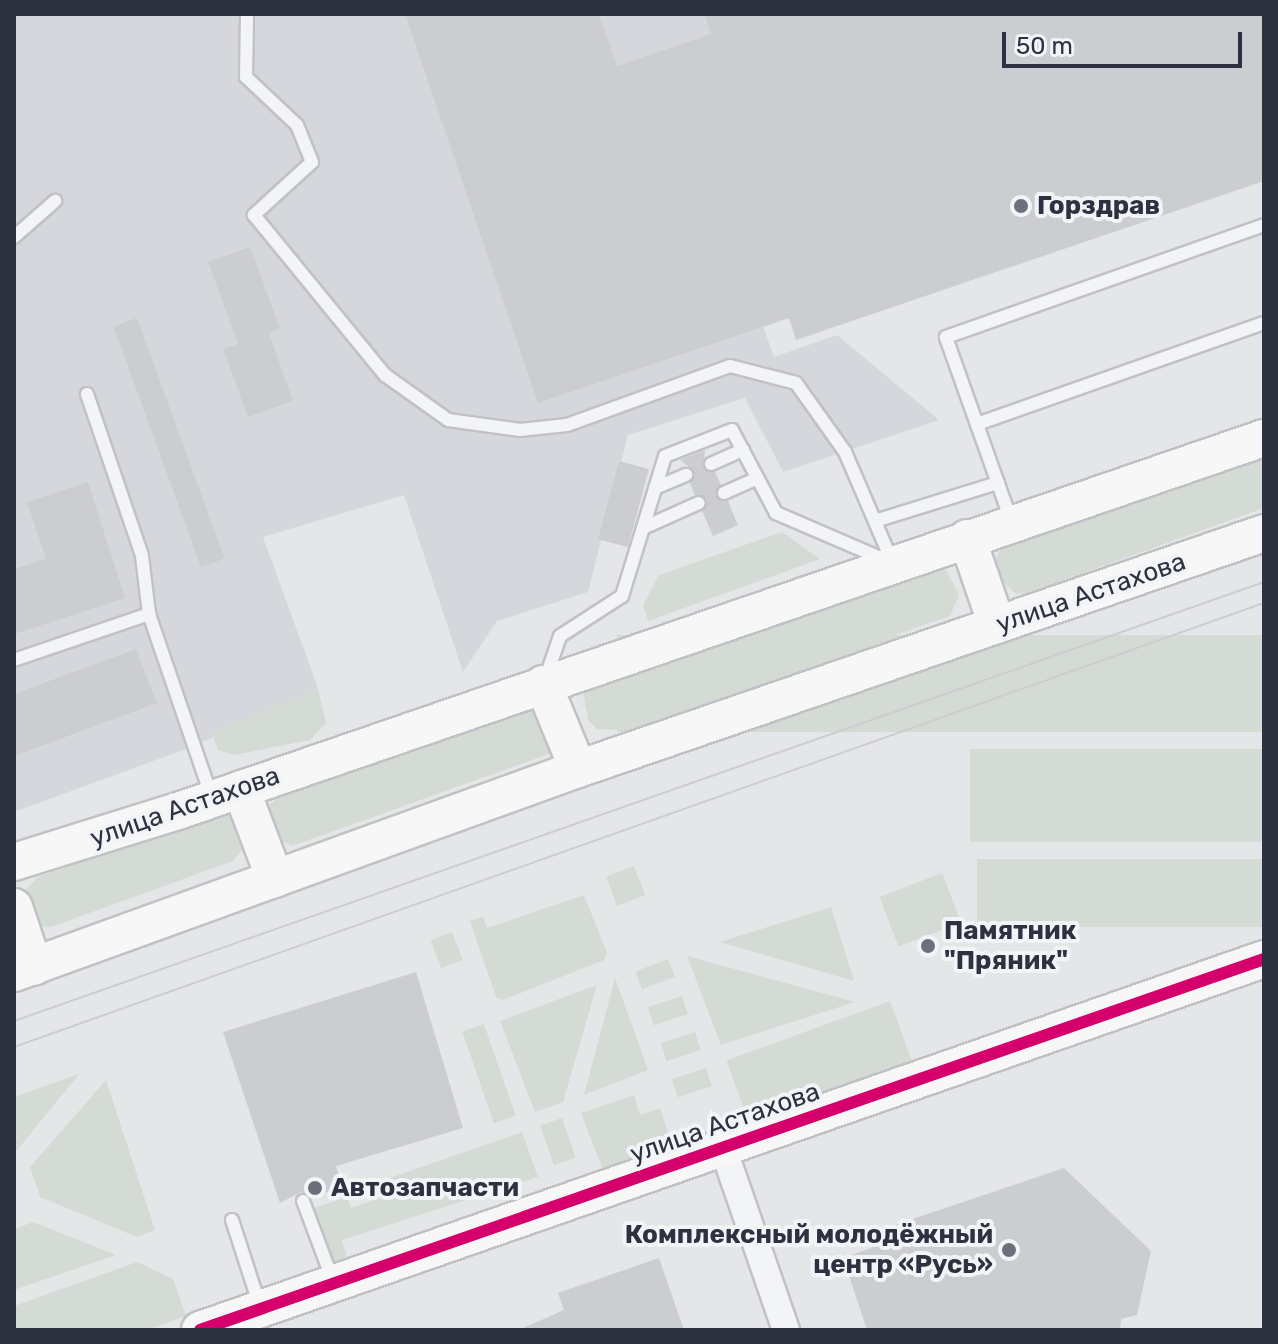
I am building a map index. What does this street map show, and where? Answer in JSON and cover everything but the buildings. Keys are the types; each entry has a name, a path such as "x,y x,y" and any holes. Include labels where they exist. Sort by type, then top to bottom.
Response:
{"main road":[{"name":"улица Астахова","path":"14,862 227,793 1264,438"},
{"name":"улица Астахова","path":"24,970 578,769 1264,533"},
{"path":"967,538 997,625"},
{"path":"543,684 578,769"},
{"path":"227,793 275,879"},
{"path":"14,907 24,970"},
{"name":"улица Астахова","path":"200,1330 1264,959"}],"street":[{"path":"723,1148 786,1330"}],"lane":[{"path":"247,14 246,77 297,125 312,162 254,215 385,375 448,420 520,430 567,425 730,366 796,383 845,452 893,564"},
{"path":"14,237 55,201"},
{"path":"1012,523 946,337 1264,225"},
{"path":"977,424 1264,323"},
{"path":"87,394 142,556 149,614 227,793"},
{"path":"543,684 560,636 622,596 665,456 732,430 776,513 893,564"},
{"path":"711,464 743,450"},
{"path":"655,488 686,475"},
{"path":"724,493 757,478"},
{"path":"875,521 998,483"},
{"path":"643,528 699,503"},
{"path":"14,660 149,614"},
{"path":"303,1201 334,1284"},
{"path":"232,1220 261,1309"}],"shaded area":[{"path":"14,14 704,14 768,197 722,213 774,357 837,335 939,420 783,472 745,398 628,435 588,592 497,621 463,672 404,495 263,537 318,688 194,746 14,812"},
{"path":"1264,454 1264,508 1028,593 1016,594 997,576 994,562 1005,542"},
{"path":"782,532 820,559 648,621 643,605 659,575"},
{"path":"944,566 959,595 950,616 619,730 597,729 588,720 583,690"},
{"path":"617,635 1264,635 1264,732 617,732"},
{"path":"318,688 326,723 310,740 234,755 218,750 212,733"},
{"path":"524,707 538,708 555,746 549,754 292,846 276,838 267,815 270,804 281,796"},
{"path":"970,749 1264,749 1264,842 970,842"},
{"path":"224,813 233,818 245,846 233,861 51,927 37,926 25,906 26,890 38,877"},
{"path":"977,859 1264,859 1264,927 977,927"},
{"path":"634,866 645,895 617,906 606,877"},
{"path":"942,873 961,922 898,946 879,897"},
{"path":"584,895 607,953 604,960 503,1000 496,997 470,921 483,917 487,928"},
{"path":"831,907 854,981 720,942"},
{"path":"452,932 463,960 441,968 431,940"},
{"path":"687,956 855,1002 721,1045"},
{"path":"668,959 675,977 642,989 635,972"},
{"path":"615,978 648,1070 584,1095"},
{"path":"597,985 563,1102 535,1112 500,1021"},
{"path":"682,996 688,1014 654,1025 648,1007"},
{"path":"890,1001 913,1064 749,1123 726,1061"},
{"path":"484,1024 516,1116 494,1123 462,1031"},
{"path":"695,1032 701,1050 667,1061 661,1043"},
{"path":"706,1068 712,1086 678,1097 672,1079"},
{"path":"79,1074 14,1154 14,1097"},
{"path":"106,1080 155,1230 137,1237 40,1197 30,1167"},
{"path":"634,1095 640,1115 660,1108 674,1150 604,1173 581,1113"},
{"path":"562,1118 576,1158 554,1165 540,1125"},
{"path":"522,1132 538,1177 342,1240 348,1261 331,1261 314,1208 347,1197 351,1208 391,1194 387,1179"},
{"path":"33,1222 116,1255 14,1290 14,1229"},
{"path":"137,1262 173,1279 186,1316 146,1330 14,1330 14,1306"}],"tram line":[{"path":"14,1021 1264,582"},
{"path":"14,1047 1264,603"}],"cycle path":[{"path":"200,1330 1264,959"}],"place":[{"name":"Горздрав","path":"1021,206"},
{"name":"Памятник \"Пряник\"","path":"928,946"},
{"name":"Автозапчасти","path":"315,1188"},
{"name":"Комплексный молодёжный центр «Русь»","path":"1009,1250"}]}
